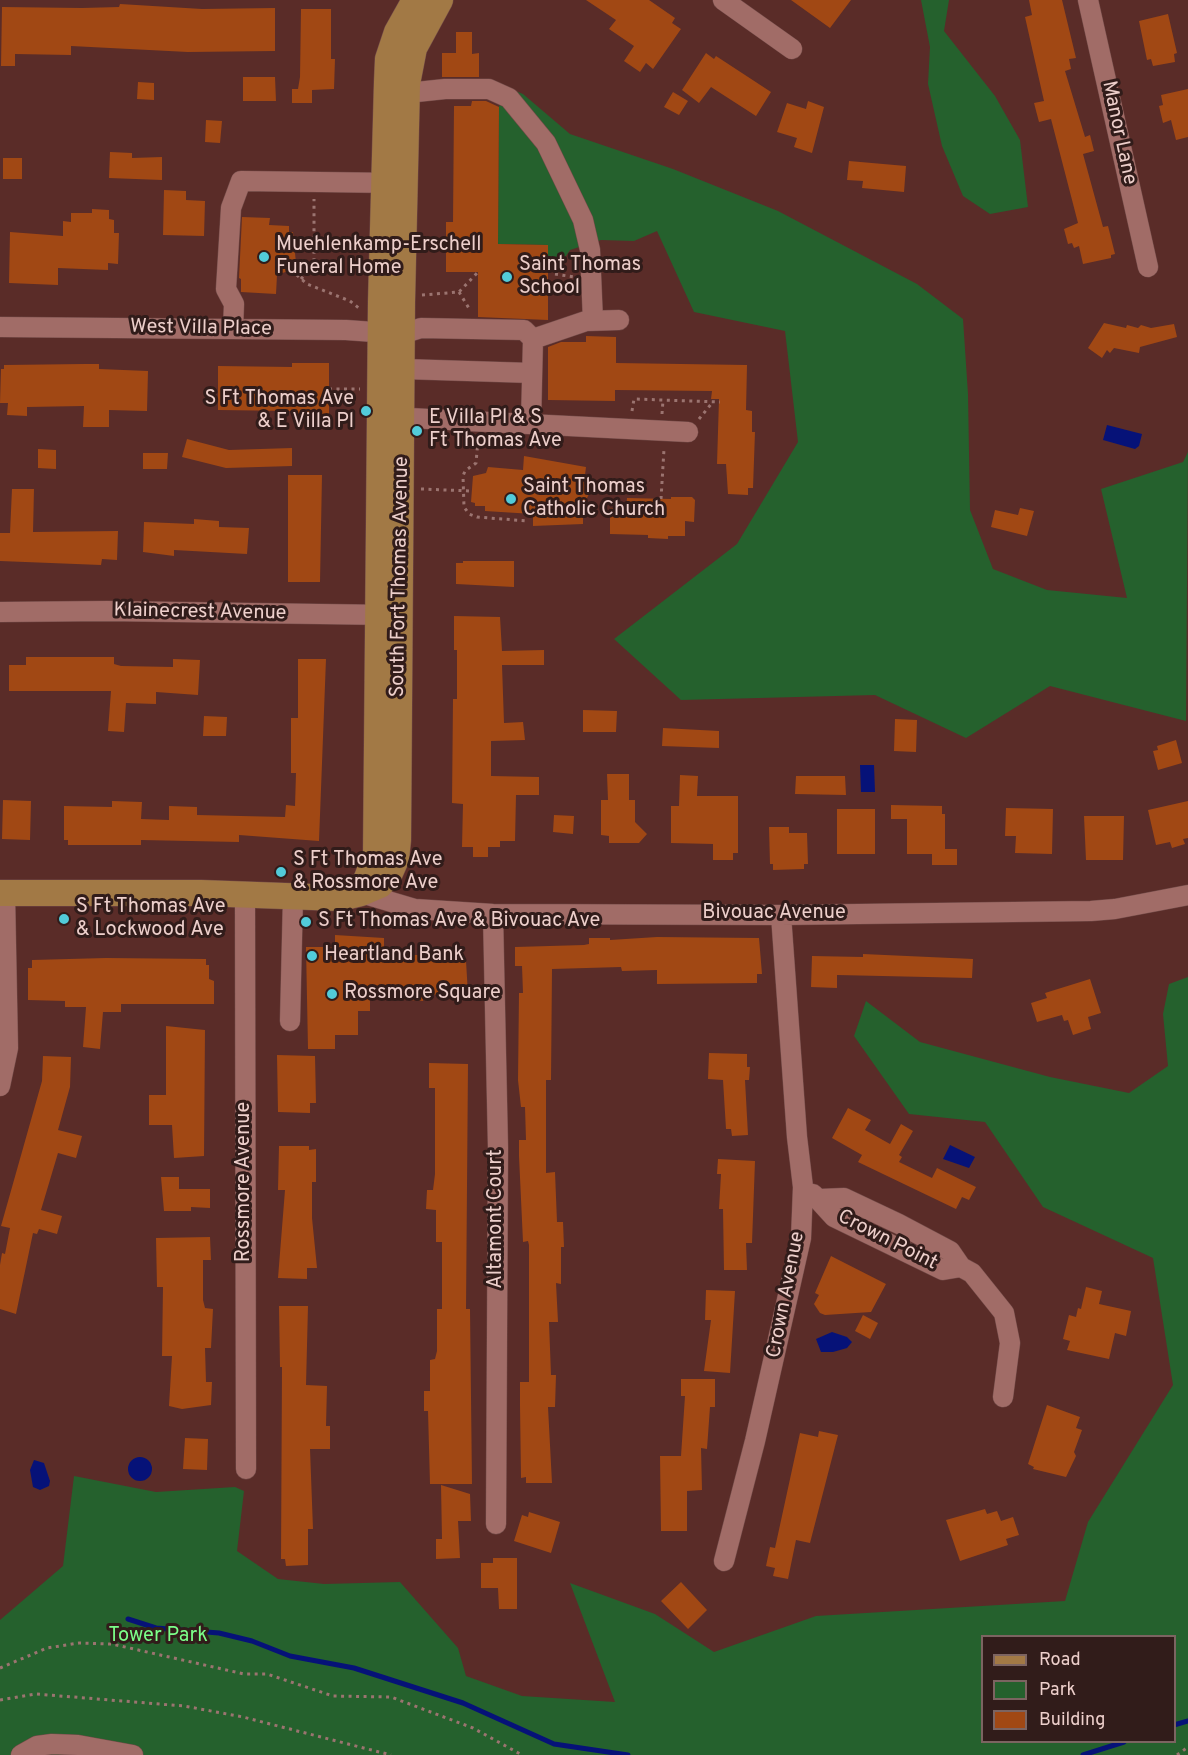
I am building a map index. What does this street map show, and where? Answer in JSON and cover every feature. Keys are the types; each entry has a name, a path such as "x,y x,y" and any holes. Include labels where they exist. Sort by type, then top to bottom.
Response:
{"main road":[{"name":"South Fort Thomas Avenue","path":"2,893 340,898 380,885 389,875 396,859 389,615 394,183 388,59 397,32 415,0"},
{"name":"South Fort Thomas Avenue","path":"394,183 409,65 414,48 440,0"},
{"name":"South Fort Thomas Avenue","path":"389,615 401,487 392,417 402,369 391,333"}],"street":[{"path":"723,0 792,49"},
{"name":"Manor Lane","path":"1088,0 1148,267"},
{"path":"407,93 445,89 489,89 509,98 546,143 583,220 590,250 592,321"},
{"path":"233,329 234,304 226,289 231,208 241,181 394,183"},
{"path":"531,423 533,339 592,321 619,320"},
{"name":"West Villa Place","path":"0,327 391,333 421,328 524,330 533,339"},
{"path":"402,369 532,373"},
{"path":"392,417 688,432"},
{"name":"Klainecrest Avenue","path":"0,612 107,611 389,615"},
{"path":"0,1086 8,1048 2,893"},
{"name":"Bivouac Avenue","path":"361,893 415,909 493,914 782,915 1090,911 1115,909 1188,895"},
{"name":"Rossmore Avenue","path":"245,896 246,1469"},
{"path":"290,1021 293,897"},
{"name":"Altamont Court","path":"493,914 498,1148 496,1524"},
{"name":"Crown Avenue","path":"724,1561 801,1238 803,1187 797,1137 782,915"},
{"name":"Crown Point","path":"803,1187 820,1199 834,1217 943,1270 966,1270 1004,1313 1010,1343 1003,1397"},
{"path":"21,1755 37,1746 52,1744 78,1745 133,1755"}],"path":[{"path":"301,279 314,264 315,182"},
{"path":"291,270 307,284 350,301 364,312"},
{"path":"420,295 459,292 478,272"},
{"path":"459,292 469,305 472,317"},
{"path":"329,389 363,389"},
{"path":"629,430 634,399 720,402"},
{"path":"479,420 476,463 465,471 462,490 464,507 469,514 477,517 528,520"},
{"path":"660,499 664,445"},
{"path":"401,487 472,491"},
{"path":"0,1668 47,1648 79,1643 112,1644 244,1674 267,1674 333,1696 391,1697 473,1728 522,1755"},
{"path":"0,1700 36,1694 184,1706 262,1721 392,1755"},
{"path":"1177,1755 1188,1747"}],"green space":[{"path":"921,0 949,0 944,31 995,96 1020,140 1028,207 990,214 963,196 942,146 928,84 930,47"},
{"path":"513,90 523,94 570,134 673,169 778,211 917,284 963,319 968,394 970,510 993,569 1047,590 1127,598 1101,489 1183,462 1188,452 1186,721 1050,686 966,738 875,695 681,700 614,639 737,544 798,442 785,331 694,312 657,231 634,241 601,240 570,250 564,259 548,257 548,245 498,244 499,106"},
{"name":"Tower Park","path":"1188,977 1188,1755 0,1755 0,1620 63,1566 74,1476 156,1492 235,1487 244,1491 237,1551 278,1579 324,1584 400,1582 458,1648 466,1676 522,1696 615,1702 570,1583 655,1614 714,1652 816,1616 1065,1601 1088,1522 1173,1385 1153,1258 1043,1207 985,1122 909,1114 854,1036 866,1001 920,1042 1050,1077 1129,1093 1168,1066 1163,1014 1169,984"}],"shaded area":[{"path":"1107,425 1142,434 1139,446 1135,449 1103,440"},
{"path":"860,765 874,765 875,792 861,792"},
{"path":"950,1145 975,1157 969,1168 943,1159"},
{"path":"832,1332 847,1337 852,1342 847,1348 833,1352 821,1352 816,1339"},
{"path":"140,1457 145,1458 151,1464 151,1474 145,1480 140,1481 135,1480 129,1474 128,1469 129,1464 135,1458"},
{"path":"34,1460 44,1463 50,1481 49,1486 40,1490 33,1487 30,1470"}],"building":[{"path":"586,0 649,0 675,18 672,23 681,29 653,69 646,63 640,72 624,61 634,46 609,29 616,20"},
{"path":"791,0 851,0 830,28"},
{"path":"1029,0 1062,0 1076,58 1069,59 1071,69 1065,71 1085,137 1090,135 1094,151 1083,154 1103,227 1108,226 1115,254 1111,255 1111,258 1083,264 1079,246 1074,248 1072,243 1068,244 1064,229 1078,223 1051,119 1039,122 1034,103 1044,101 1025,17 1032,15"},
{"path":"120,4 202,9 275,8 275,51 188,52 71,46 71,55 15,54 15,66 1,66 2,7 82,8 119,7"},
{"path":"301,9 331,9 331,59 335,59 334,89 312,90 312,103 292,103 292,89 298,89 300,77"},
{"path":"1168,14 1177,53 1174,54 1175,62 1153,66 1151,59 1147,60 1139,21"},
{"path":"456,32 472,32 472,54 479,53 479,77 442,77 442,53 456,53"},
{"path":"706,53 714,59 716,56 771,92 756,116 711,87 699,103 682,90"},
{"path":"243,77 275,77 276,101 243,101"},
{"path":"138,82 154,83 154,100 137,99"},
{"path":"1188,89 1188,137 1176,140 1171,120 1163,123 1159,106 1163,105 1161,95"},
{"path":"673,92 688,101 679,115 664,107"},
{"path":"472,101 486,101 499,107 498,244 548,245 548,320 478,317 478,272 446,272 446,222 453,222 454,106 471,106"},
{"path":"808,101 824,107 812,153 794,147 797,138 777,132 787,103 806,109"},
{"path":"206,120 222,121 220,143 205,142"},
{"path":"110,152 132,153 132,158 162,157 162,180 109,178"},
{"path":"3,158 22,158 22,179 3,179"},
{"path":"849,161 906,166 904,192 862,188 863,181 847,180"},
{"path":"164,190 186,191 186,200 205,201 204,236 163,235"},
{"path":"92,209 109,210 109,219 114,220 114,233 119,233 118,264 108,263 108,270 58,268 58,285 9,283 10,232 63,236 63,221 71,222 71,213 92,213"},
{"name":"Muehlenkamp-Erschell Funeral Home","path":"242,217 270,218 269,225 289,226 289,232 293,232 296,263 291,270 277,275 276,294 241,292 241,279 239,278"},
{"path":"1104,323 1126,328 1127,325 1151,328 1174,324 1177,337 1140,347 1139,353 1114,348 1110,353 1107,350 1102,358 1088,348"},
{"path":"586,336 616,337 616,363 747,365 746,410 752,411 752,432 755,432 753,488 748,488 748,495 728,494 726,464 717,464 719,399 711,399 712,391 615,390 615,401 548,400 548,347 561,342 586,342"},
{"path":"292,363 329,363 329,416 292,415 292,411 218,410 218,366 292,367"},
{"path":"99,364 99,369 148,371 147,411 109,410 109,427 83,427 84,406 27,407 27,416 7,415 8,403 0,403 1,369 4,369 4,365"},
{"path":"187,439 229,450 292,448 292,466 226,468 182,457"},
{"path":"38,449 56,450 56,469 38,468"},
{"path":"143,453 168,453 167,469 143,469"},
{"path":"524,456 586,467 584,483 589,494 583,506 583,524 533,526 533,514 485,511 485,506 475,506 475,503 471,502 473,476 486,473 488,467 523,470"},
{"path":"288,475 322,475 320,582 288,582"},
{"path":"12,489 34,489 33,532 118,531 117,560 102,559 101,565 0,561 0,533 10,533"},
{"path":"671,497 692,497 695,500 694,522 685,521 685,536 668,536 668,539 648,538 648,535 610,534 610,508 626,509 627,498 671,499"},
{"path":"1020,508 1034,511 1027,536 991,527 995,510 1018,515"},
{"path":"194,519 219,521 219,527 249,528 247,554 174,550 174,556 143,552 144,522 194,524"},
{"path":"463,561 514,561 514,587 456,584 456,563 463,563"},
{"path":"454,616 500,617 502,651 544,650 544,665 502,665 504,723 523,722 525,740 491,741 491,776 539,777 539,795 516,795 515,841 500,841 500,847 488,847 488,857 473,857 473,847 462,847 463,804 452,803 453,699 457,699"},
{"path":"26,657 114,657 114,664 121,666 173,667 173,659 200,660 198,695 156,692 156,704 126,703 124,732 108,731 111,691 9,691 9,665 26,665"},
{"path":"298,659 326,659 319,841 239,835 239,842 141,840 141,845 68,845 68,840 64,840 64,806 112,807 112,801 142,802 141,819 169,820 169,806 197,807 197,815 285,817 286,805 295,806 296,773 291,773 291,718 298,718"},
{"path":"583,710 617,711 616,732 583,732"},
{"path":"204,716 227,717 226,736 203,736"},
{"path":"895,719 917,720 916,752 894,751"},
{"path":"663,728 719,731 719,748 662,746"},
{"path":"1176,740 1182,763 1158,770 1153,751 1158,750 1157,746"},
{"path":"607,774 629,774 629,800 635,800 635,822 647,834 639,843 609,843 609,836 601,835 601,800 608,800"},
{"path":"680,775 698,776 697,796 738,796 738,853 733,853 733,860 713,860 713,844 671,843 671,806 679,806"},
{"path":"796,776 845,776 846,795 795,794"},
{"path":"3,800 31,801 30,840 2,839"},
{"path":"1188,801 1188,838 1183,839 1185,844 1172,848 1170,842 1156,845 1148,810"},
{"path":"891,805 942,806 942,814 945,814 945,849 957,849 957,865 932,865 932,854 907,854 907,819 891,819"},
{"path":"1006,808 1053,809 1052,854 1015,853 1016,836 1005,836"},
{"path":"837,809 875,809 875,854 837,854"},
{"path":"554,815 574,816 573,834 553,832"},
{"path":"1084,816 1124,816 1123,860 1086,860"},
{"path":"769,827 789,827 789,833 807,833 808,864 804,864 804,869 773,870 773,864 770,864"},
{"name":"Rossmore Square","path":"335,935 384,938 384,954 451,956 451,961 466,961 468,994 424,995 423,1001 370,997 370,1011 358,1011 358,1035 335,1035 335,1049 308,1049 306,947 335,947"},
{"path":"657,937 759,938 762,974 757,974 757,983 657,984 657,970 622,971 621,967 552,969 551,1080 546,1080 546,1173 555,1172 557,1222 563,1222 564,1247 561,1247 561,1284 556,1283 558,1322 549,1322 551,1375 556,1375 555,1407 548,1407 552,1483 526,1483 526,1477 521,1478 520,1382 529,1382 529,1245 528,1241 523,1242 519,1156 519,1140 526,1140 525,1107 521,1107 518,1080 519,993 523,993 522,966 515,966 515,947 584,945 589,944 589,938 610,938 610,940"},
{"path":"863,954 973,959 972,978 837,975 837,988 811,987 812,956 863,957"},
{"path":"206,959 206,965 209,965 209,979 214,981 214,1004 121,1004 121,1012 103,1012 100,1049 83,1047 86,1007 65,1007 65,1001 28,1000 28,968 32,968 32,960"},
{"path":"1090,979 1101,1013 1088,1017 1091,1029 1073,1035 1068,1020 1064,1021 1062,1015 1037,1022 1031,1003 1047,998 1045,993"},
{"path":"166,1026 205,1030 204,1156 174,1158 172,1125 149,1125 149,1095 166,1095"},
{"path":"709,1053 747,1054 747,1067 750,1067 749,1080 745,1080 748,1135 732,1136 731,1129 726,1129 723,1080 708,1079"},
{"path":"277,1055 315,1056 316,1103 310,1103 310,1113 278,1112"},
{"path":"43,1056 71,1057 70,1087 58,1130 82,1136 76,1158 58,1153 41,1210 62,1216 57,1234 39,1229 37,1234 33,1233 16,1314 0,1309 0,1265 2,1253 5,1254 10,1228 1,1226 42,1081"},
{"path":"429,1063 468,1064 466,1309 470,1309 472,1484 430,1484 428,1411 424,1411 424,1391 430,1391 430,1360 435,1359 437,1351 437,1309 442,1309 442,1242 436,1242 436,1210 426,1209 427,1190 433,1190 435,1174 435,1088 429,1088"},
{"path":"848,1108 871,1120 865,1130 890,1144 901,1124 913,1131 899,1155 902,1157 899,1162 932,1178 937,1168 976,1187 969,1200 962,1197 956,1209 858,1162 862,1155 832,1138"},
{"path":"279,1146 309,1146 309,1150 316,1149 316,1182 312,1182 312,1218 317,1268 307,1268 307,1279 278,1278 285,1190 278,1190"},
{"path":"718,1159 755,1161 752,1243 746,1243 747,1270 724,1270 723,1209 719,1209 721,1174 717,1174"},
{"path":"161,1177 179,1177 179,1189 210,1189 210,1208 191,1207 191,1211 164,1211"},
{"path":"210,1237 211,1260 203,1260 203,1300 205,1308 213,1309 211,1348 205,1348 206,1382 212,1382 211,1405 182,1409 169,1406 172,1356 162,1356 163,1287 157,1287 156,1238"},
{"path":"831,1256 886,1284 871,1312 825,1315 820,1313 814,1304 819,1295 815,1293"},
{"path":"1086,1287 1102,1291 1099,1304 1131,1311 1126,1336 1115,1333 1109,1359 1067,1350 1070,1341 1063,1339 1069,1315 1076,1317 1078,1308 1081,1309"},
{"path":"706,1290 735,1291 730,1373 704,1371 711,1320 705,1320"},
{"path":"279,1306 308,1306 306,1385 327,1386 326,1426 330,1426 330,1449 310,1449 313,1529 308,1529 308,1565 286,1566 285,1559 281,1559 282,1367 280,1367"},
{"path":"863,1315 878,1323 870,1339 855,1331"},
{"path":"681,1379 715,1379 715,1407 710,1407 707,1449 701,1448 702,1490 687,1491 687,1531 661,1531 660,1456 681,1456 685,1396 681,1396"},
{"path":"1047,1405 1080,1417 1076,1428 1082,1430 1074,1452 1076,1456 1066,1477 1033,1469 1034,1467 1028,1464"},
{"path":"819,1431 838,1435 810,1543 796,1540 788,1579 773,1576 775,1568 766,1566 770,1547 775,1548 800,1433 818,1437"},
{"path":"185,1438 208,1439 207,1470 183,1469"},
{"path":"441,1485 470,1494 471,1521 458,1521 460,1558 436,1559 436,1539 442,1539"},
{"path":"985,1509 987,1514 997,1511 1001,1521 1013,1517 1019,1535 1006,1539 1008,1545 960,1561 946,1520"},
{"path":"529,1512 560,1522 551,1553 514,1541 522,1515 528,1517"},
{"path":"493,1558 517,1558 517,1609 499,1609 498,1588 481,1588 481,1563 493,1563"},
{"path":"681,1582 707,1610 688,1629 661,1601"}],"waterway":[{"path":"128,1619 156,1628 219,1633 252,1641 290,1656 354,1668 463,1703 554,1744 628,1755"},
{"path":"1176,1724 1188,1721"},
{"path":"1083,1755 1121,1743"}],"place":[{"name":"Muehlenkamp-Erschell Funeral Home","path":"264,257"},
{"name":"Saint Thomas School","path":"507,277"},
{"name":"S Ft Thomas Ave & E Villa Pl","path":"366,411"},
{"name":"E Villa Pl & S Ft Thomas Ave","path":"417,431"},
{"name":"Saint Thomas Catholic Church","path":"511,499"},
{"name":"S Ft Thomas Ave & Rossmore Ave","path":"281,872"},
{"name":"S Ft Thomas Ave & Lockwood Ave","path":"64,919"},
{"name":"S Ft Thomas Ave & Bivouac Ave","path":"306,922"},
{"name":"Heartland Bank","path":"312,956"},
{"name":"Rossmore Square","path":"332,994"}]}
